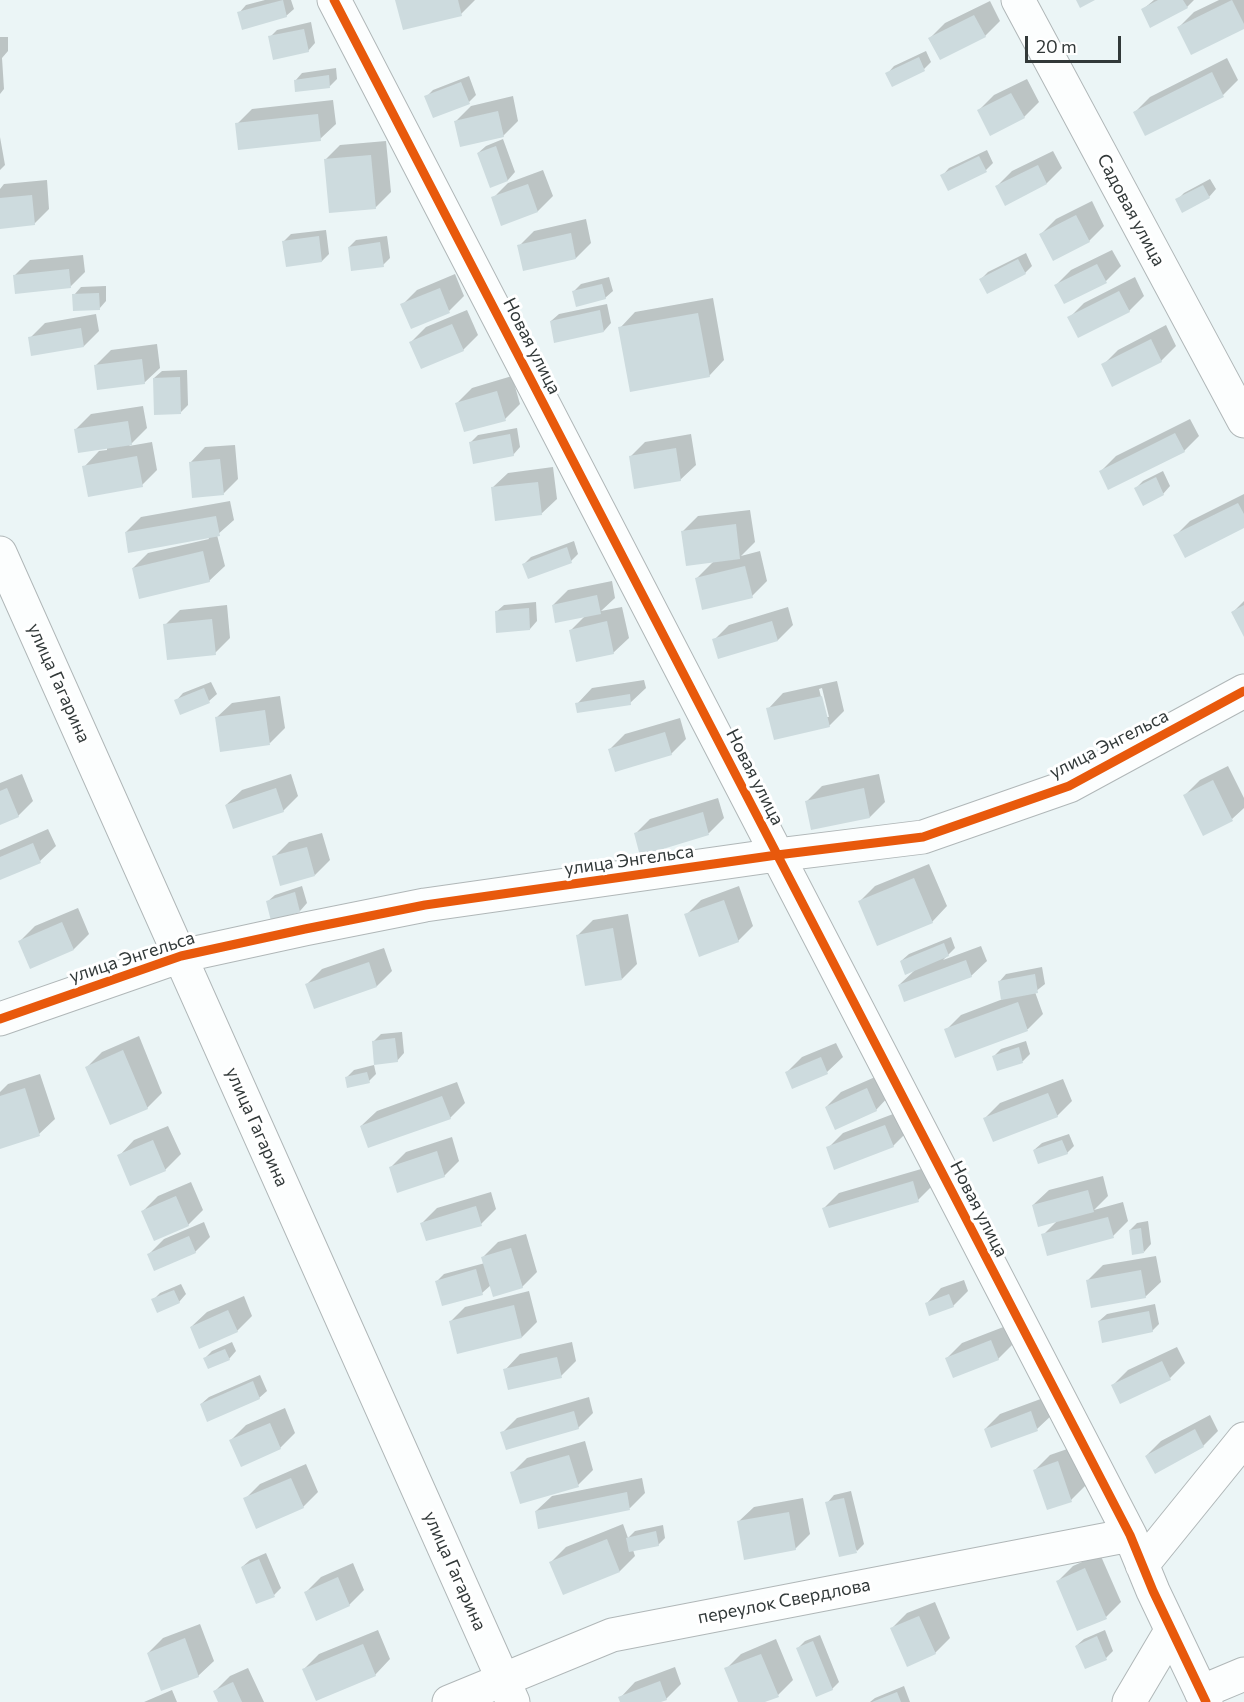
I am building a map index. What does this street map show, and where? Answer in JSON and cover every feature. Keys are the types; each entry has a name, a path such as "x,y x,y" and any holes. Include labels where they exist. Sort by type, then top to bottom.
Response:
{"street":[{"name":"Новая улица","path":"334,0 1130,1535 1171,1631 1203,1697"},
{"name":"Садовая улица","path":"1018,0 1244,421"},
{"name":"улица Гагарина","path":"0,553 508,1690"},
{"name":"улица Энгельса","path":"0,1019 181,956 425,905 777,855 923,837 1070,786 1244,691"},
{"path":"1142,1565 1244,1439"},
{"name":"переулок Свердлова","path":"448,1702 508,1690 612,1635 1130,1535"},
{"path":"1129,1702 1171,1631"},
{"path":"1203,1697 1244,1674"}],"building":[{"path":"283,0 287,17 242,30 237,12"},
{"path":"395,0 458,0 462,16 403,30"},
{"path":"1076,0 1095,0 1080,8"},
{"path":"1158,0 1183,0 1188,8 1150,28 1141,9"},
{"path":"1232,0 1244,24 1244,29 1191,55 1177,27"},
{"path":"974,15 986,37 940,60 928,38"},
{"path":"304,29 309,52 273,60 268,36"},
{"path":"919,57 925,71 892,87 885,73"},
{"path":"1212,72 1224,97 1145,136 1133,112"},
{"path":"329,75 330,88 295,92 294,80"},
{"path":"461,82 470,104 433,118 424,96"},
{"path":"1011,93 1025,118 990,136 977,110"},
{"path":"498,111 504,137 460,147 454,121"},
{"path":"318,114 321,141 238,150 235,123"},
{"path":"496,146 508,181 490,188 477,153"},
{"path":"371,155 376,209 329,213 324,159"},
{"path":"979,156 987,172 948,191 940,175"},
{"path":"1038,165 1047,184 1005,206 995,186"},
{"path":"528,184 538,212 501,226 491,197"},
{"path":"1203,185 1210,198 1182,213 1175,199"},
{"path":"32,195 35,225 0,229 0,198"},
{"path":"1076,215 1090,242 1053,261 1039,234"},
{"path":"571,233 576,259 523,271 517,245"},
{"path":"319,236 322,262 286,267 282,241"},
{"path":"380,242 384,267 351,271 348,247"},
{"path":"1018,259 1026,274 987,294 979,279"},
{"path":"1097,264 1107,283 1064,304 1054,285"},
{"path":"69,269 71,288 15,294 13,275"},
{"path":"602,284 606,299 576,307 572,291"},
{"path":"440,288 450,313 411,329 400,304"},
{"path":"1119,291 1130,312 1078,338 1067,317"},
{"path":"99,293 100,310 73,311 72,294"},
{"path":"600,310 604,332 554,343 550,321"},
{"path":"698,313 710,377 630,392 618,327"},
{"path":"452,324 464,351 421,369 409,342"},
{"path":"81,328 84,347 31,356 28,337"},
{"path":"1151,339 1162,362 1112,387 1101,364"},
{"path":"142,359 145,384 97,390 94,365"},
{"path":"180,377 181,414 154,415 153,378"},
{"path":"497,391 506,421 464,432 455,403"},
{"path":"128,421 132,445 78,453 74,429"},
{"path":"1175,433 1185,452 1108,490 1099,471"},
{"path":"510,434 514,456 473,464 469,442"},
{"path":"676,448 681,481 634,489 629,456"},
{"path":"137,456 143,487 88,497 82,466"},
{"path":"220,459 224,495 192,498 189,462"},
{"path":"1156,477 1164,495 1143,506 1134,488"},
{"path":"538,482 542,515 495,521 491,487"},
{"path":"1238,503 1244,514 1244,528 1185,558 1173,535"},
{"path":"216,516 220,536 128,553 125,532"},
{"path":"736,524 740,559 686,566 681,531"},
{"path":"567,547 572,563 528,579 522,564"},
{"path":"203,551 210,582 139,599 132,568"},
{"path":"745,566 753,598 702,610 695,578"},
{"path":"597,595 601,614 555,623 552,605"},
{"path":"1244,605 1244,637 1231,612"},
{"path":"529,608 530,630 496,633 495,611"},
{"path":"212,619 216,655 167,660 163,624"},
{"path":"607,621 614,654 576,662 569,630"},
{"path":"772,621 778,641 718,659 712,639"},
{"path":"204,688 210,703 180,715 174,700"},
{"path":"630,694 631,705 577,713 575,703"},
{"path":"822,696 830,727 774,740 766,708"},
{"path":"265,710 270,745 220,752 215,717"},
{"path":"665,732 672,755 615,772 608,749"},
{"path":"1213,780 1233,821 1203,836 1183,795"},
{"path":"7,788 19,817 0,825 0,791"},
{"path":"276,788 284,812 233,829 225,805"},
{"path":"864,788 870,818 811,830 805,801"},
{"path":"703,812 709,835 640,856 634,833"},
{"path":"33,843 41,863 0,880 0,857"},
{"path":"307,847 315,876 280,886 272,856"},
{"path":"914,878 933,923 877,946 858,901"},
{"path":"295,892 300,912 271,921 266,901"},
{"path":"724,900 739,942 699,957 684,914"},
{"path":"62,922 74,950 30,969 18,941"},
{"path":"613,928 622,980 585,986 576,935"},
{"path":"944,943 949,956 905,975 900,961"},
{"path":"966,960 972,977 904,1002 898,985"},
{"path":"369,962 377,987 314,1009 305,984"},
{"path":"1035,974 1038,993 1001,1000 998,981"},
{"path":"1018,1002 1028,1031 955,1058 944,1029"},
{"path":"395,1038 398,1062 374,1065 372,1041"},
{"path":"1019,1047 1023,1063 997,1071 992,1056"},
{"path":"123,1050 148,1109 110,1125 85,1067"},
{"path":"821,1057 828,1074 792,1089 785,1072"},
{"path":"367,1072 370,1083 347,1088 345,1077"},
{"path":"25,1088 40,1136 0,1149 0,1096"},
{"path":"867,1088 877,1111 835,1130 825,1107"},
{"path":"1048,1093 1058,1117 993,1142 983,1118"},
{"path":"442,1096 451,1119 368,1148 360,1126"},
{"path":"885,1125 894,1147 834,1170 826,1147"},
{"path":"153,1140 166,1171 130,1186 117,1155"},
{"path":"1062,1140 1068,1154 1038,1164 1033,1150"},
{"path":"437,1151 445,1177 397,1193 389,1167"},
{"path":"913,1181 919,1202 829,1228 822,1208"},
{"path":"1088,1190 1094,1212 1038,1227 1032,1205"},
{"path":"176,1196 189,1226 154,1241 141,1211"},
{"path":"476,1206 482,1226 426,1241 420,1223"},
{"path":"1108,1217 1114,1238 1047,1256 1041,1234"},
{"path":"1141,1228 1144,1253 1132,1255 1129,1230"},
{"path":"189,1236 196,1253 154,1271 147,1254"},
{"path":"511,1248 523,1288 493,1297 481,1257"},
{"path":"476,1269 483,1295 442,1306 435,1281"},
{"path":"1141,1270 1146,1298 1091,1308 1086,1280"},
{"path":"174,1290 180,1303 157,1313 151,1299"},
{"path":"949,1294 954,1307 929,1316 925,1303"},
{"path":"514,1305 522,1338 457,1354 449,1321"},
{"path":"228,1310 238,1332 199,1349 190,1327"},
{"path":"1149,1311 1153,1332 1102,1343 1098,1321"},
{"path":"991,1340 999,1360 953,1378 945,1358"},
{"path":"225,1349 230,1360 208,1369 203,1358"},
{"path":"557,1357 562,1378 508,1390 503,1369"},
{"path":"1162,1361 1171,1380 1120,1404 1111,1385"},
{"path":"253,1381 260,1399 207,1422 200,1404"},
{"path":"574,1411 579,1429 506,1450 500,1432"},
{"path":"1031,1411 1038,1431 991,1448 984,1429"},
{"path":"270,1423 281,1449 241,1467 229,1440"},
{"path":"1195,1429 1204,1447 1155,1474 1145,1456"},
{"path":"569,1455 579,1487 520,1504 510,1472"},
{"path":"1058,1461 1072,1502 1047,1510 1033,1470"},
{"path":"291,1478 304,1508 256,1529 243,1498"},
{"path":"627,1492 630,1510 538,1529 535,1511"},
{"path":"844,1498 857,1553 839,1557 825,1502"},
{"path":"789,1512 796,1550 744,1560 737,1521"},
{"path":"656,1531 659,1546 629,1552 626,1538"},
{"path":"607,1539 620,1572 563,1595 549,1562"},
{"path":"259,1559 275,1597 256,1604 241,1567"},
{"path":"1085,1568 1107,1619 1077,1631 1056,1581"},
{"path":"338,1577 350,1606 316,1621 304,1592"},
{"path":"919,1616 936,1654 907,1667 890,1628"},
{"path":"1097,1636 1107,1660 1085,1669 1075,1646"},
{"path":"185,1638 199,1677 161,1691 147,1653"},
{"path":"813,1641 833,1690 816,1697 796,1648"},
{"path":"363,1644 376,1676 316,1701 302,1669"},
{"path":"761,1654 779,1697 765,1702 738,1702 724,1668"},
{"path":"660,1681 667,1700 620,1702 618,1697"},
{"path":"233,1682 242,1702 218,1702 213,1691"},
{"path":"897,1692 901,1702 872,1702"}],"cycle path":[{"path":"334,0 1130,1535 1153,1591 1206,1702"},
{"path":"0,1019 181,956 425,905 777,855 923,837 1069,786 1244,691"}]}
